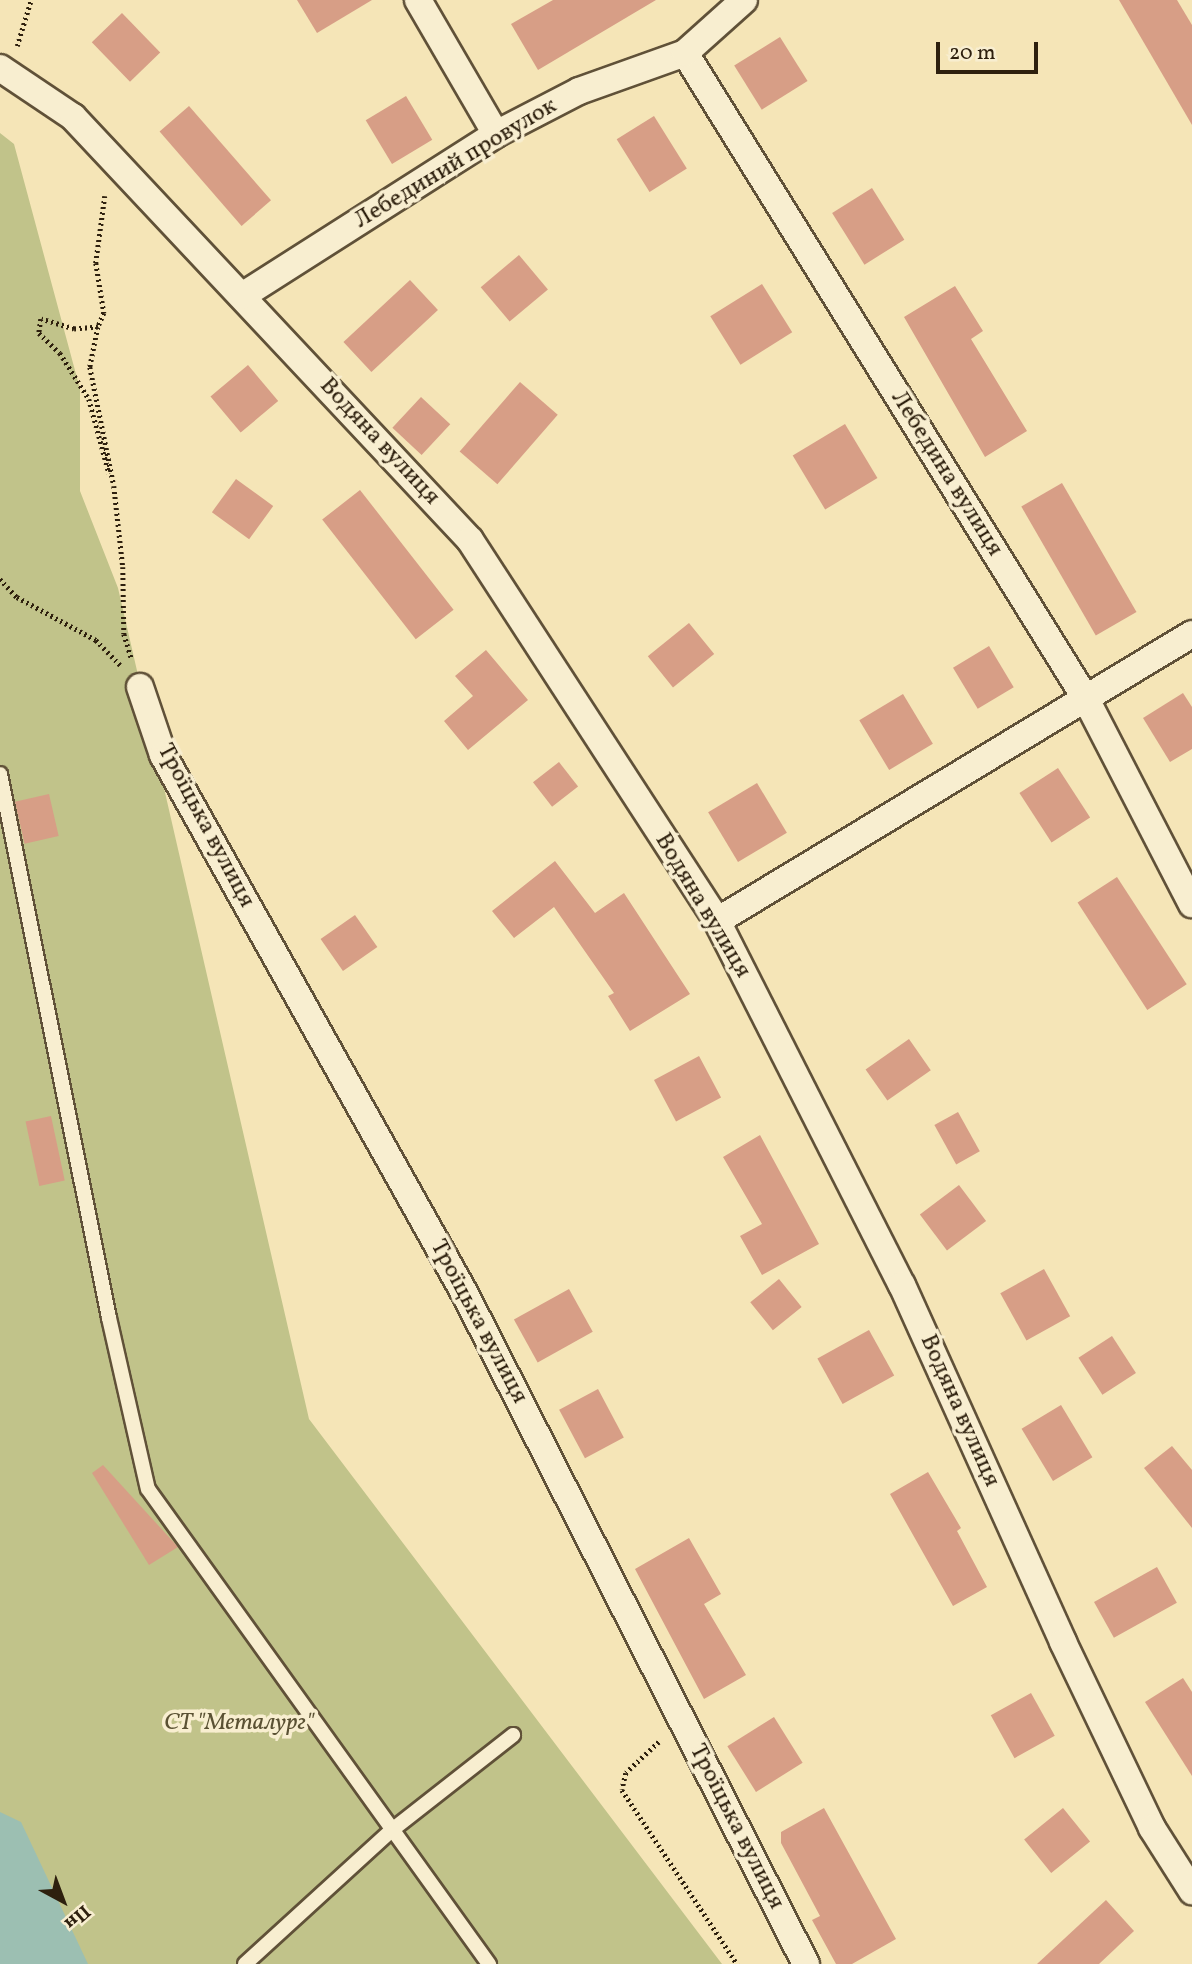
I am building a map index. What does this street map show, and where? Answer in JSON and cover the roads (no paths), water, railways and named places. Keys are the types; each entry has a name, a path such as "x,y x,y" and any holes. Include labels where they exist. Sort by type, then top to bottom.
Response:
{"street":[{"path":"418,0 496,134"},
{"name":"Лебединий провулок","path":"242,296 496,134 579,91 685,52 744,0"},
{"name":"Лебедина вулиця","path":"685,52 1086,699 1192,904"},
{"name":"Водяна вулиця","path":"1,69 73,117 470,540 717,921 902,1285 1063,1642 1152,1828 1192,1891"},
{"path":"717,921 1192,634"},
{"name":"Троїцька вулиця","path":"140,687 163,755 465,1294 806,1964"}],"lane":[{"path":"0,774 109,1318 148,1489 489,1964"},
{"path":"245,1964 392,1830 513,1735"}],"park label":[{"name":"СТ \"Металург\"","path":"239,1724"}]}
